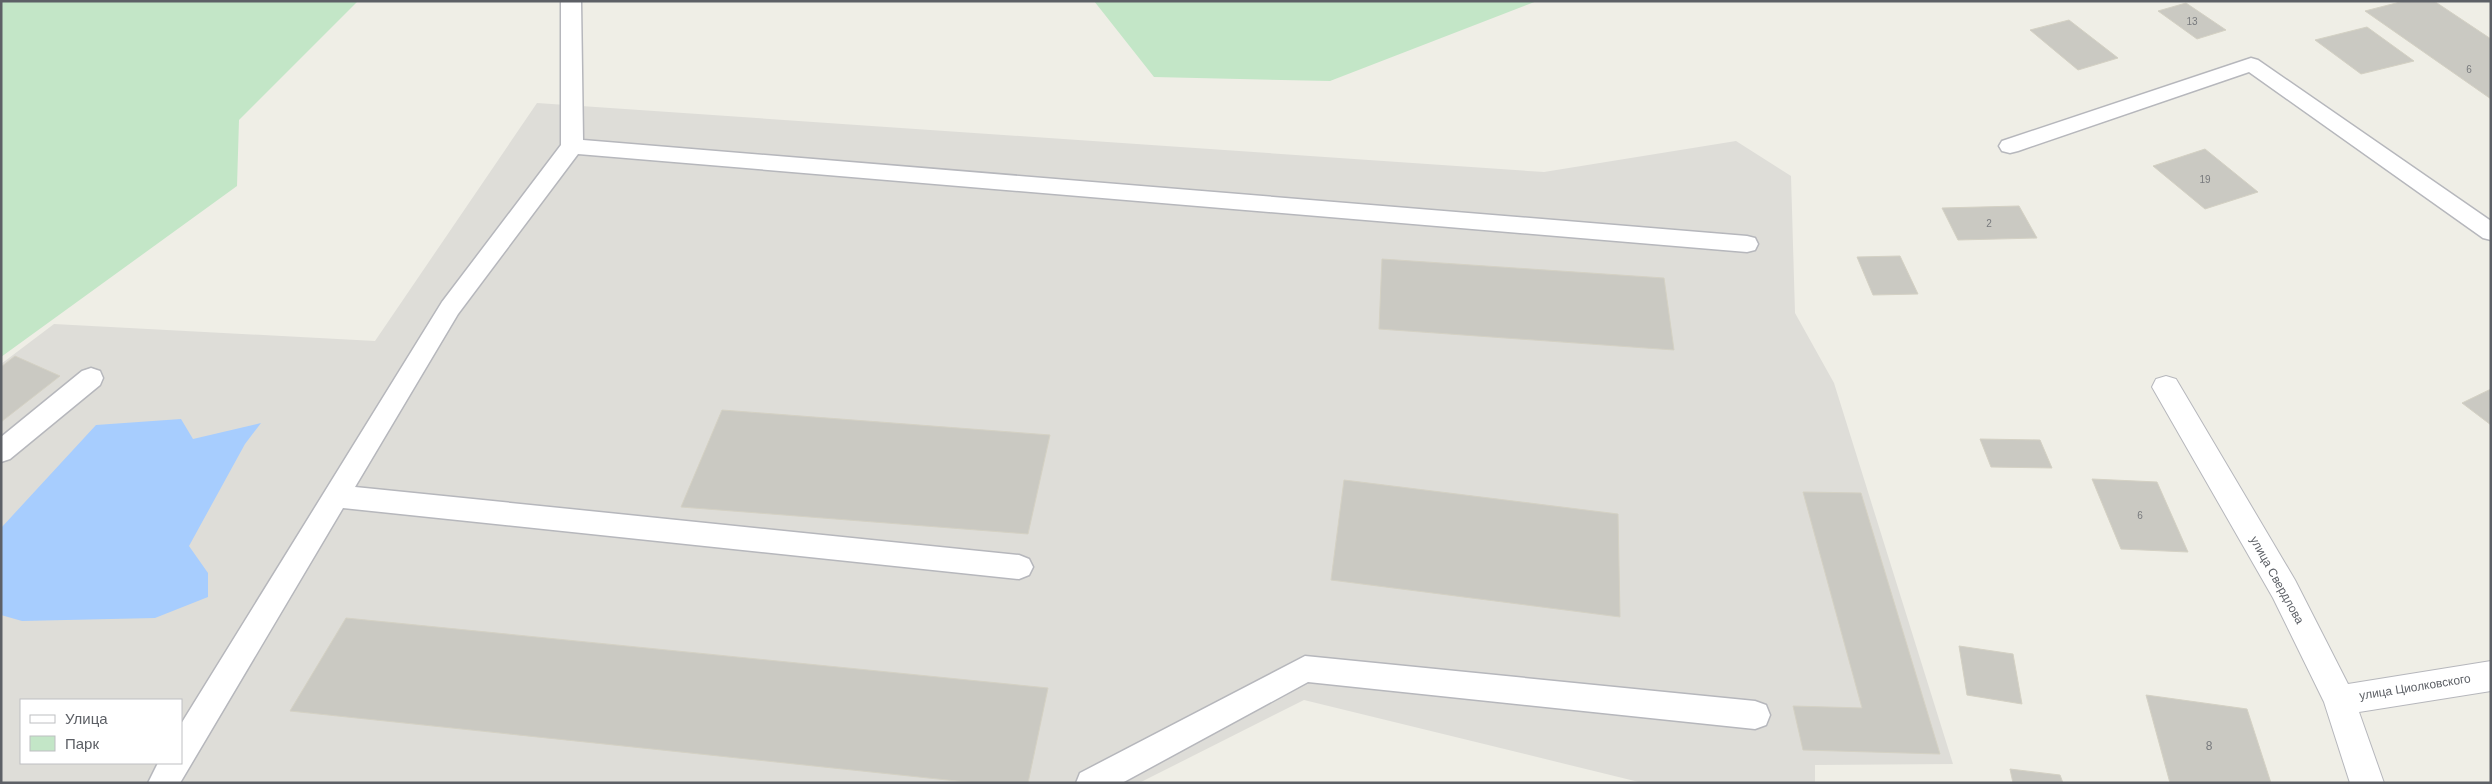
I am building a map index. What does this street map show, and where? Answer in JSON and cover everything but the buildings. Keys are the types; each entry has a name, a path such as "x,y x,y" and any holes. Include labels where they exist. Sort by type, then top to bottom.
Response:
{"street":[{"name":"улица Свердлова","path":"2166,387 2284,589 2339,700 2367,783"},
{"name":"улица Циолковского","path":"2339,700 2491,676"}],"lane":[{"path":"182,750 334,496 450,308 572,146 571,1"},
{"path":"2010,146 2251,64 2491,232"},
{"path":"572,146 1747,244"},
{"path":"1,452 91,378"},
{"path":"334,496 1019,567"},
{"path":"1091,783 1305,670 1755,714"},
{"path":"163,783 174,764"}],"shaded area":[{"path":"537,103 1544,172 1736,141 1791,176 1795,313 1834,383 1953,764 1815,765 1815,783 1643,783 1304,700 1139,783 1,783 1,364 54,324 375,341"}],"green space":[{"path":"1,1 358,1 239,120 237,186 1,357"},
{"path":"1094,1 1537,1 1330,81 1154,77"}],"water":[{"path":"181,419 193,439 261,423 245,444 189,546 208,573 208,597 155,618 22,621 1,615 1,528 96,425"}]}
